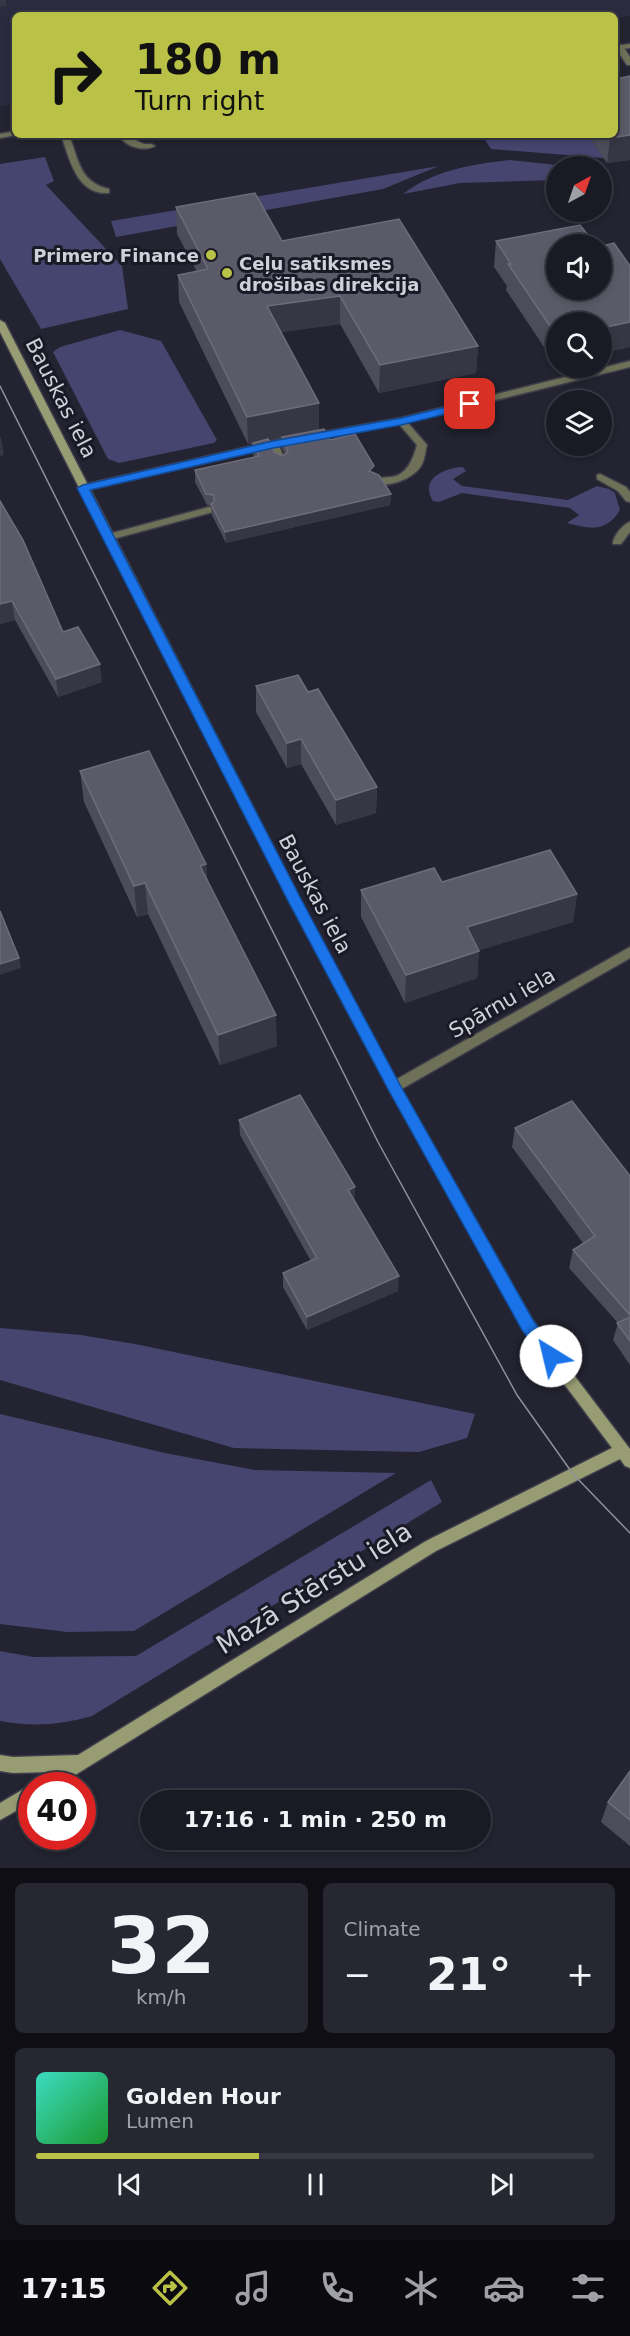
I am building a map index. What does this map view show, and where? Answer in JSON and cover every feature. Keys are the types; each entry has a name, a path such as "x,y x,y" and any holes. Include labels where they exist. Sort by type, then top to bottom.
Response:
{"street":[{"path":"618,49 630,63"},
{"path":"66,138 76,173 85,183 106,191"},
{"path":"124,138 143,147 151,146"},
{"name":"Bauskas iela","path":"0,323 294,899 394,1087 528,1325 625,1456"},
{"path":"83,488 273,444 401,421 630,364"},
{"path":"376,481 397,480 417,465 422,445 401,421"},
{"path":"273,444 281,462"},
{"path":"600,477 622,489 630,499"},
{"path":"109,537 209,510"},
{"path":"617,542 630,525"},
{"name":"Spārnu iela","path":"394,1087 630,952"},
{"name":"Mazā Stērstu iela","path":"65,1772 431,1546 625,1456"},
{"path":"0,1763 13,1765 80,1763"},
{"path":"0,1812 18,1801"}],"shaded area":[{"path":"0,0 630,0 630,16 618,18 618,12 12,12 12,104 0,106"},
{"path":"484,138 590,138 603,156 491,149"},
{"path":"45,157 54,181 46,185 122,266 128,309 41,329 0,259 0,164"},
{"path":"510,160 546,164 546,180 460,183 403,194 441,174"},
{"path":"439,166 383,189 116,237 111,221"},
{"path":"120,330 161,341 217,440 214,443 119,463 108,459 53,352 60,347"},
{"path":"463,467 466,471 453,479 462,486 568,500 597,486 615,493 620,510 609,523 590,528 567,523 579,515 570,508 462,493 439,502 433,501 429,493 431,481 441,472"},
{"path":"0,1328 81,1335 135,1344 475,1414 467,1438 419,1452 234,1448 0,1380"},
{"path":"0,1414 165,1453 255,1470 396,1473 134,1631 67,1632 0,1624"},
{"path":"431,1480 442,1502 92,1716 46,1724 0,1721 0,1651 33,1657 136,1656"}],"building":[{"path":"630,76 630,135 618,137 618,78"},
{"path":"255,193 282,241 399,219 478,346 380,365 340,296 267,306 319,403 247,417 178,275 208,269 176,207"},
{"path":"580,225 587,234 546,234 546,300 612,300 612,244 614,243 630,266 630,322 612,326 612,312 546,312 546,320 508,264 511,264 496,241"},
{"path":"324,429 330,440 355,434 374,466 369,471 379,475 391,494 225,532 211,504 214,502 214,495 206,494 195,470 259,456 253,443 268,439 274,452 282,456 288,452 282,437"},
{"path":"0,501 23,540 63,632 78,627 100,664 56,679 12,601 0,604"},
{"path":"298,675 308,692 318,689 377,787 336,800 301,739 287,743 256,686"},
{"path":"149,751 206,864 200,866 276,1015 218,1035 145,883 134,886 80,771"},
{"path":"550,850 577,894 467,927 479,951 406,975 361,890 434,868 442,882"},
{"path":"0,911 19,958 0,964"},
{"path":"300,1095 355,1187 348,1190 399,1276 307,1317 283,1273 317,1258 239,1120"},
{"path":"572,1101 630,1176 630,1315 573,1250 595,1236 515,1128"},
{"path":"630,1317 630,1341 617,1323"},
{"path":"630,1771 630,1820 608,1802"}],"tram line":[{"path":"0,386 378,1142 517,1395 573,1474 630,1533"}],"place":[{"name":"Primero Finance","path":"211,255"},
{"name":"Ceļu satiksmes drošības direkcija","path":"227,273"}],"route":[{"path":"470,404 401,421 273,444 83,488 294,899 394,1087 528,1325 551,1356"}]}
